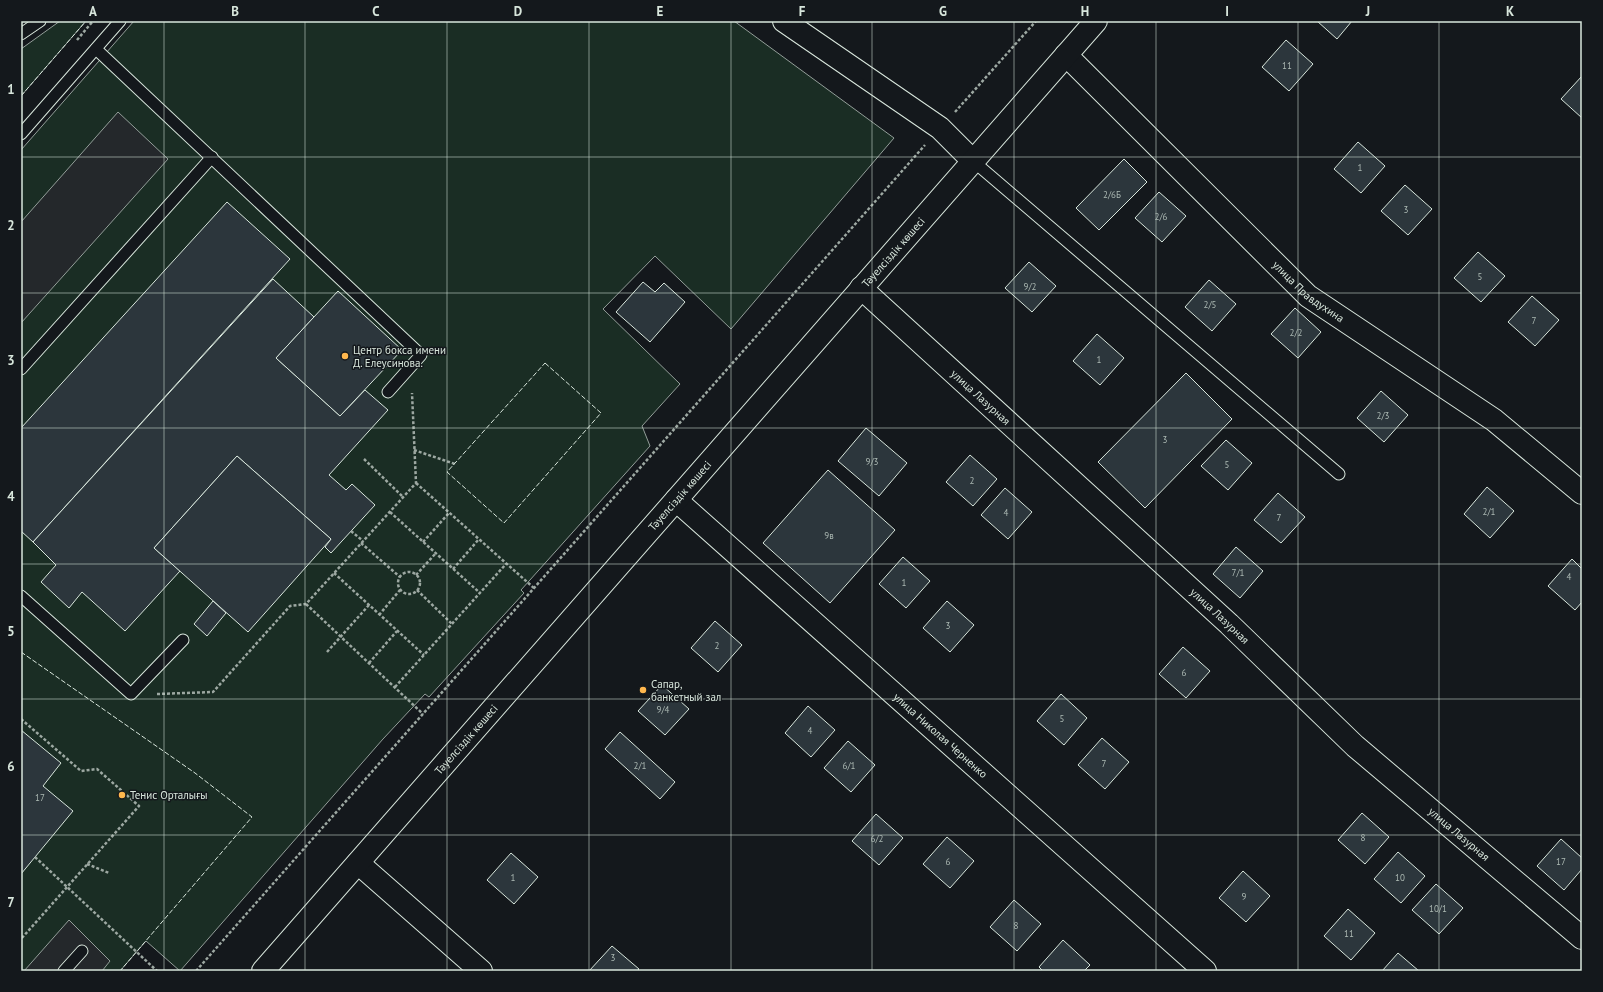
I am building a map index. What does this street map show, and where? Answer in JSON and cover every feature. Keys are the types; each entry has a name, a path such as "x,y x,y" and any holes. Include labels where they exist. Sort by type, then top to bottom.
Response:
{"street":[{"path":"784,21 940,128 973,161"},
{"name":"Тәуелсіздік көшесі","path":"263,971 1096,21"},
{"name":"улица Правдухина","path":"1066,55 1308,296 1494,420 1582,493"},
{"name":"улица Лазурная","path":"861,288 1229,624 1355,746 1582,938"},
{"name":"улица Николая Черненко","path":"676,500 1206,971"},
{"path":"358,863 481,971"}],"lane":[{"path":"21,34 40,21"},
{"path":"21,134 120,21"},
{"path":"96,49 421,355 388,392"},
{"path":"21,369 212,157"},
{"path":"973,161 1339,474"},
{"path":"21,596 131,694 183,640"},
{"path":"64,971 82,951"}],"path":[{"path":"196,971 1036,21"},
{"path":"131,694 213,692 290,606 306,604 416,483 411,367"},
{"path":"414,450 455,464"},
{"path":"364,459 404,497"},
{"path":"416,483 535,588"},
{"path":"390,512 480,593"},
{"path":"423,542 449,513"},
{"path":"351,531 400,576"},
{"path":"453,569 479,539"},
{"path":"416,575 436,553"},
{"path":"395,687 506,564"},
{"path":"410,572 416,575 420,581 417,590 414,593 407,594 400,590 398,583 400,576 410,572"},
{"path":"334,573 424,655"},
{"path":"379,615 400,590"},
{"path":"417,590 452,624"},
{"path":"306,604 423,714"},
{"path":"328,652 369,605"},
{"path":"369,662 397,631"},
{"path":"21,719 81,771 97,769 139,806 21,939"},
{"path":"35,857 157,971"},
{"path":"87,864 109,873"}],"green space":[{"path":"60,21 86,21 21,96 21,49"},
{"path":"134,21 734,21 894,138 731,329 655,256 603,309 680,384 642,426 650,446 521,590 524,593 429,697 425,694 383,739 180,971 146,941 120,971 21,971 21,150"}],"shaded area":[{"path":"118,112 168,159 21,323 21,222"},
{"path":"69,920 110,961 102,971 24,971"}],"building":[{"path":"1317,21 1352,21 1337,39"},
{"path":"1286,40 1313,64 1289,91 1262,67"},
{"path":"1582,76 1582,118 1561,99"},
{"path":"1358,142 1385,166 1361,193 1334,169"},
{"path":"1124,159 1147,182 1099,230 1076,208"},
{"path":"1405,185 1432,209 1408,235 1381,211"},
{"path":"1159,192 1186,216 1162,242 1135,218"},
{"path":"227,202 290,259 33,542 21,531 21,428"},
{"path":"1478,252 1505,276 1481,302 1454,278"},
{"path":"1029,262 1056,286 1032,312 1005,288"},
{"path":"273,279 314,317 276,358 340,416 365,390 388,410 329,475 346,490 352,484 375,505 331,553 325,547 331,539 237,456 154,548 180,571 125,631 82,592 69,608 41,582 56,565 33,542"},
{"path":"1209,280 1236,304 1212,331 1185,307"},
{"path":"643,282 655,292 664,283 685,302 650,342 616,312"},
{"path":"338,291 402,350 340,416 276,358"},
{"path":"1532,296 1559,320 1535,346 1508,322"},
{"path":"1295,308 1321,332 1298,358 1271,334"},
{"path":"1097,334 1124,358 1100,385 1073,361"},
{"path":"1186,373 1232,419 1145,508 1098,462"},
{"path":"1381,391 1408,415 1384,442 1357,418"},
{"path":"866,428 907,463 879,496 838,461"},
{"path":"1226,440 1252,463 1228,490 1201,466"},
{"path":"970,455 997,479 973,506 946,482"},
{"path":"237,456 331,539 248,632 154,548"},
{"path":"828,470 895,530 830,603 763,543"},
{"path":"1487,487 1514,511 1490,538 1464,514"},
{"path":"1005,488 1032,512 1008,539 981,515"},
{"path":"1278,493 1305,517 1281,543 1254,520"},
{"path":"1236,547 1263,571 1240,598 1213,574"},
{"path":"903,557 930,581 906,608 879,584"},
{"path":"1572,559 1582,569 1582,602 1575,610 1548,586"},
{"path":"213,601 226,613 207,636 194,624"},
{"path":"947,601 974,625 950,652 923,628"},
{"path":"715,621 742,645 718,672 691,648"},
{"path":"1183,647 1210,671 1186,698 1159,674"},
{"path":"662,685 689,709 665,735 638,711"},
{"path":"1061,694 1087,718 1064,745 1037,721"},
{"path":"808,706 835,730 811,757 785,733"},
{"path":"21,730 61,763 43,786 73,811 21,874"},
{"path":"620,732 675,782 660,799 605,749"},
{"path":"1102,738 1129,762 1105,789 1078,765"},
{"path":"848,741 875,765 851,792 824,768"},
{"path":"1362,813 1389,837 1365,864 1338,840"},
{"path":"876,814 903,838 879,865 852,841"},
{"path":"947,837 974,861 950,888 923,864"},
{"path":"1561,839 1582,858 1582,869 1564,890 1537,866"},
{"path":"1398,852 1425,876 1401,903 1374,879"},
{"path":"511,853 538,877 514,904 487,880"},
{"path":"1243,871 1270,896 1246,922 1219,898"},
{"path":"1436,884 1463,908 1439,934 1412,910"},
{"path":"1014,900 1041,924 1017,951 990,927"},
{"path":"1348,909 1375,933 1351,960 1324,936"},
{"path":"1063,940 1090,965 1084,971 1043,971 1039,967"},
{"path":"612,946 639,969 637,971 589,971"},
{"path":"1398,953 1419,971 1382,971"}],"fence":[{"path":"21,96 86,21"},
{"path":"545,363 601,413 504,523 447,472 545,363"},
{"path":"21,652 195,773 252,817 120,971"}],"place":[{"name":"Центр бокса имени Д. Елеусинова.","path":"345,356"},
{"name":"Сапар, банкетный зал","path":"643,690"},
{"name":"Тенис Орталығы","path":"122,795"}]}
